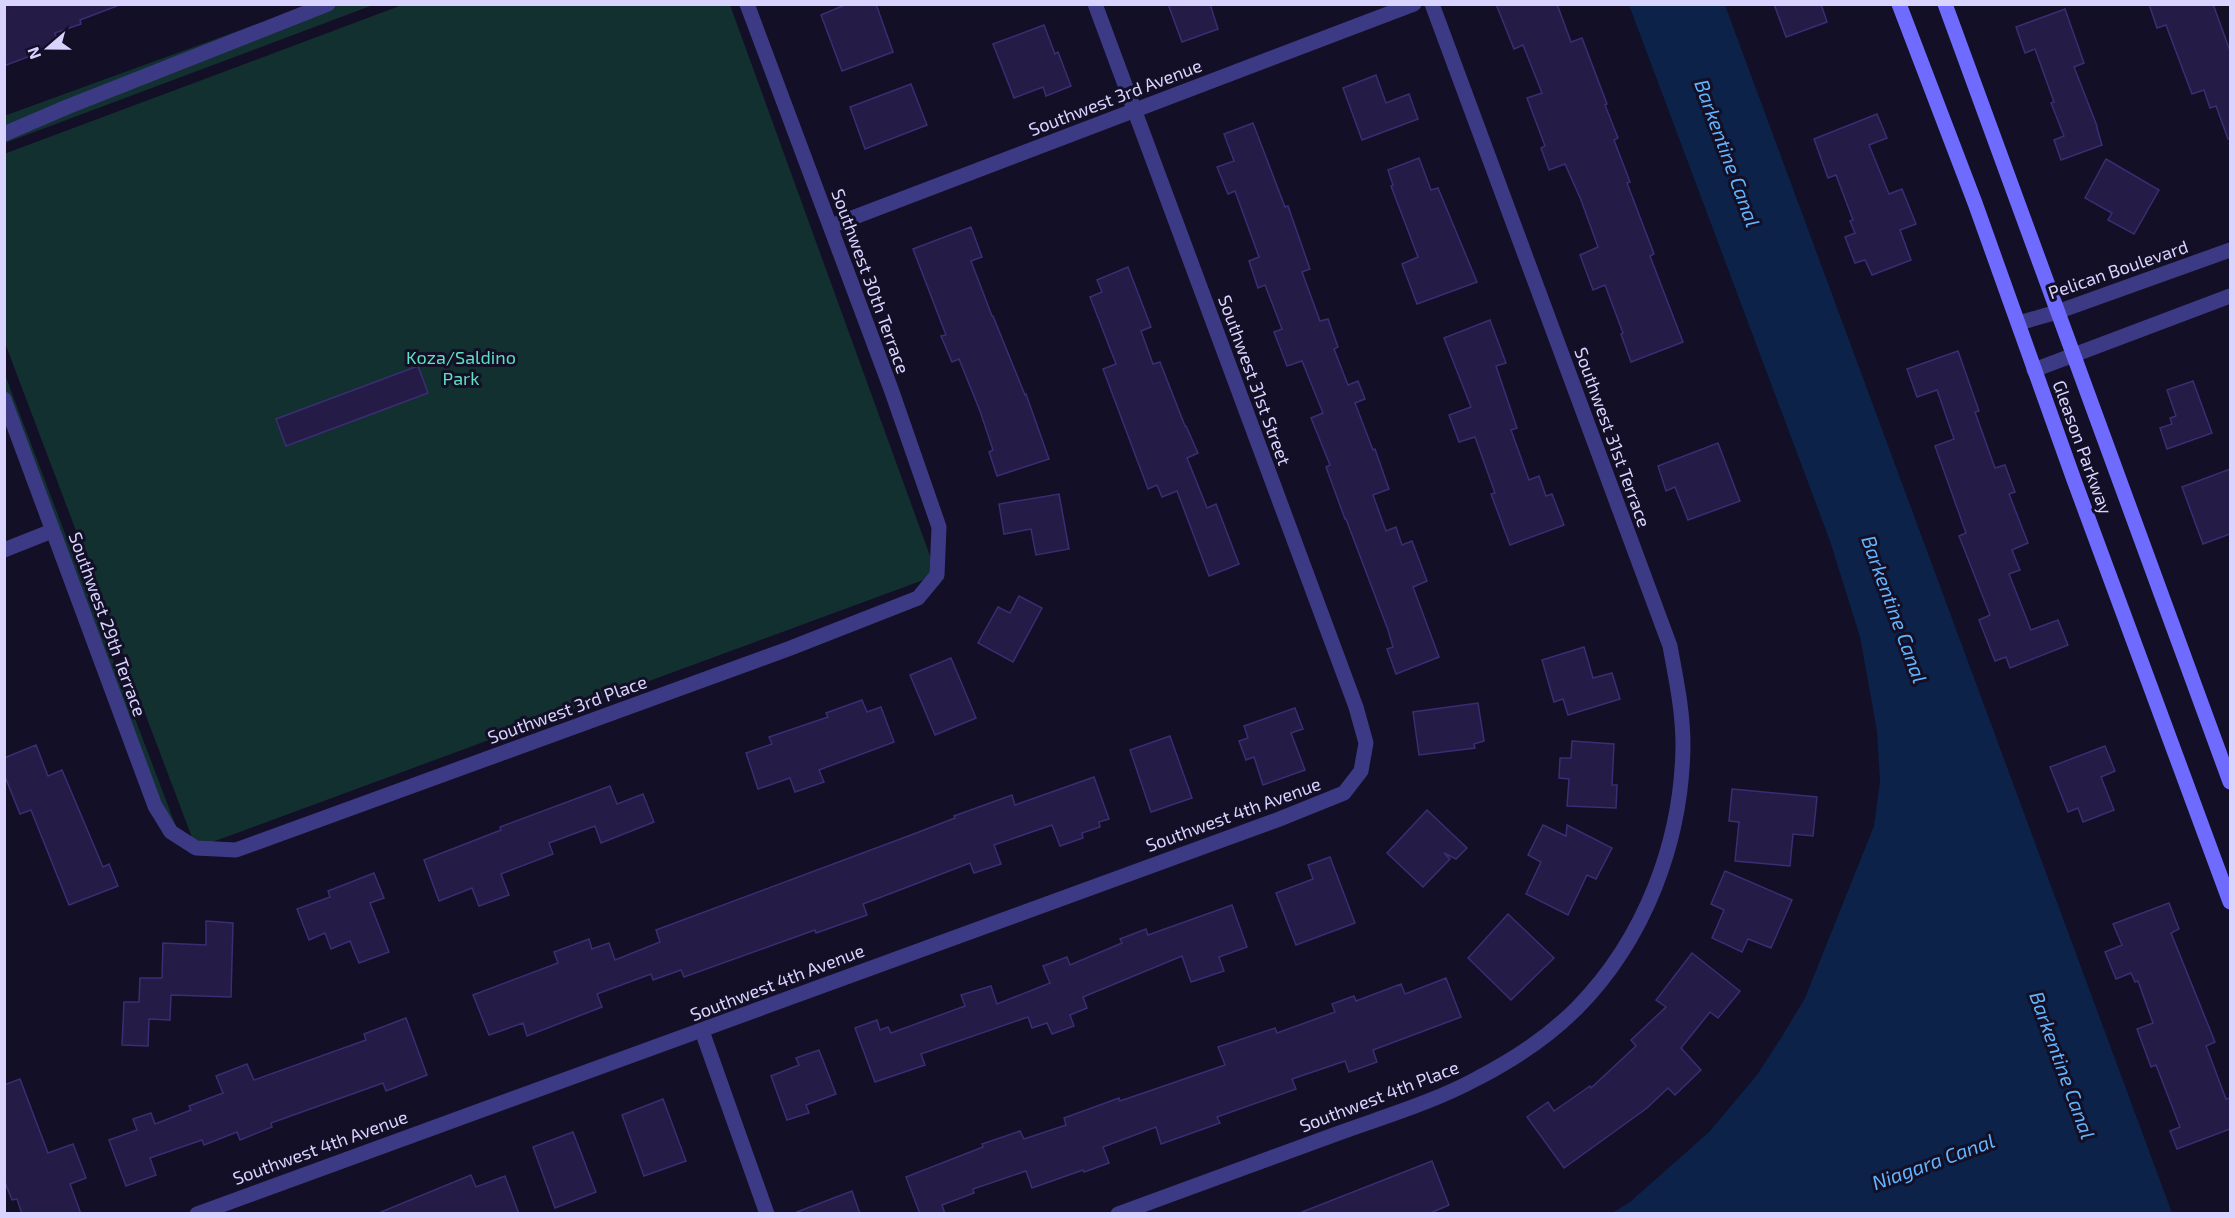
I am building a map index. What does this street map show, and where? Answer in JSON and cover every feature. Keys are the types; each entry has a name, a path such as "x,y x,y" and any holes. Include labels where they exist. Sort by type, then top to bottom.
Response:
{"main road":[{"name":"Gleason Parkway","path":"1899,4 2019,323 2230,902"},
{"name":"Gleason Parkway","path":"1945,4 2230,782"}],"street":[{"name":"Southwest 30th Terrace","path":"747,4 831,226 939,527 937,575"},
{"name":"Southwest 31st Street","path":"1095,4 1356,707 1366,743 1361,771"},
{"name":"Southwest 3rd Avenue","path":"831,226 1414,4"},
{"name":"Southwest 31st Terrace","path":"1432,4 1670,646 1680,696 1683,745 1670,843 1653,894"},
{"path":"4,134 326,5"},
{"name":"Pelican Boulevard","path":"2019,323 2057,312 2230,250"},
{"path":"2034,369 2075,356 2230,296"},
{"name":"Southwest 29th Terrace","path":"4,399 155,806 171,832 196,848"},
{"path":"4,550 52,531"},
{"name":"Southwest 3rd Place","path":"196,848 236,850 788,650 918,598 937,575"},
{"name":"Southwest 4th Avenue","path":"196,1214 1278,820 1344,793 1361,771"},
{"name":"Southwest 4th Place","path":"1118,1214 1444,1095 1513,1058 1545,1036 1577,1008 1609,971 1635,931 1653,894"},
{"path":"702,1031 767,1214"}],"green space":[{"path":"309,5 373,5 5,143 4,116"},
{"name":"Koza/Saldino Park","path":"402,5 730,5 937,575 196,848 5,343 4,154"},
{"path":"5,375 181,840 150,807 5,408"}],"water":[{"path":"1629,5 1725,5 2172,1213 1612,1213 1630,1202 1709,1132 1757,1075 1781,1038 1805,998 1874,826 1880,781 1877,731 1860,637 1830,541"}],"building":[{"path":"4,4 117,4 117,6 80,20 81,24 55,33 59,45 4,66"},
{"path":"847,4 876,4 893,52 842,71 821,15"},
{"path":"1168,4 1210,4 1218,29 1182,42"},
{"path":"1496,4 1557,4 1571,42 1582,38 1618,138 1614,140 1630,182 1627,183 1654,254 1650,256 1683,342 1631,362 1605,285 1593,290 1580,255 1598,247 1581,200 1565,164 1549,170 1541,148 1545,146 1527,98 1542,93 1523,45 1514,49"},
{"path":"1774,4 1821,4 1827,22 1786,37"},
{"path":"2149,4 2213,4 2230,51 2230,139 2228,139 2216,106 2210,108 2204,90 2192,94 2166,25 2157,28"},
{"path":"2065,9 2084,63 2074,67 2102,145 2061,160 2054,140 2064,136 2051,103 2054,102 2035,49 2025,53 2016,27"},
{"path":"1044,25 1055,54 1058,52 1071,86 1046,96 1043,87 1014,98 993,44"},
{"path":"1376,75 1386,103 1409,94 1418,119 1362,140 1343,88"},
{"path":"911,84 927,125 865,149 850,107"},
{"path":"1877,114 1887,138 1869,145 1889,194 1902,189 1916,224 1900,230 1911,260 1872,275 1865,260 1855,263 1845,237 1855,233 1850,221 1853,220 1836,175 1828,178 1814,139"},
{"path":"1253,123 1285,207 1288,206 1310,269 1302,272 1320,321 1328,319 1338,347 1334,349 1348,385 1358,381 1365,399 1355,403 1389,489 1373,495 1386,531 1396,527 1402,545 1412,541 1427,581 1413,587 1439,657 1396,674 1387,649 1393,647 1388,630 1326,467 1330,465 1311,418 1323,413 1302,361 1287,366 1274,332 1282,329 1265,285 1258,288 1249,261 1259,257 1235,191 1228,194 1217,167 1234,161 1224,134"},
{"path":"1419,158 1431,190 1438,188 1477,282 1417,304 1402,264 1418,257 1391,186 1393,185 1388,170"},
{"path":"2106,159 2159,190 2134,234 2108,220 2112,213 2085,198"},
{"path":"971,227 982,257 971,261 1026,394 1049,459 997,476 989,452 993,450 980,411 959,359 952,362 941,336 946,335 913,249"},
{"path":"1128,267 1151,327 1141,331 1153,364 1160,362 1198,453 1187,458 1207,508 1216,504 1239,564 1209,576 1177,491 1162,497 1157,485 1148,489 1103,369 1116,364 1090,297 1102,292 1097,280"},
{"path":"1490,320 1506,363 1496,366 1517,428 1511,430 1529,480 1539,476 1546,496 1552,494 1564,525 1510,545 1491,494 1495,493 1475,437 1459,442 1449,415 1471,407 1444,338"},
{"path":"1958,351 1979,411 1975,412 1995,468 2005,465 2015,492 2009,494 2028,543 2012,550 2020,570 2009,574 2031,630 2058,620 2068,645 2010,668 2006,657 1995,661 1979,620 1990,615 1959,536 1966,533 1935,446 1954,439 1937,390 1917,397 1907,369"},
{"path":"418,366 428,393 286,446 276,419"},
{"path":"2193,381 2212,433 2167,449 2160,428 2172,424 2170,418 2176,416 2167,390"},
{"path":"1718,443 1740,501 1688,520 1675,487 1666,491 1658,466"},
{"path":"2230,469 2230,534 2203,544 2182,487"},
{"path":"1059,494 1069,549 1036,555 1031,529 1004,534 999,504"},
{"path":"1019,596 1042,608 1013,662 978,643 998,607 1010,613"},
{"path":"1584,647 1593,678 1612,673 1620,699 1568,715 1563,699 1554,702 1542,660"},
{"path":"951,658 976,718 935,735 910,675"},
{"path":"862,700 867,712 881,707 894,742 819,770 824,782 795,792 790,778 758,789 746,753 772,744 769,737 828,717 826,713"},
{"path":"1478,703 1484,741 1474,744 1475,748 1419,755 1413,712"},
{"path":"1295,708 1303,729 1291,733 1305,770 1263,785 1254,757 1246,760 1239,741 1248,738 1244,726"},
{"path":"1170,736 1192,798 1151,812 1130,750"},
{"path":"1572,741 1614,744 1612,785 1617,785 1616,808 1567,806 1569,779 1559,778 1560,758 1571,758"},
{"path":"36,745 48,776 62,770 103,867 109,864 118,886 69,905 31,810 20,814 4,774 4,758"},
{"path":"2105,746 2115,771 2101,777 2114,810 2083,822 2078,808 2068,812 2050,767"},
{"path":"1094,777 1109,819 1099,822 1100,827 1082,833 1083,838 1060,846 1052,825 994,845 1001,864 974,873 970,863 863,904 867,915 816,933 815,930 684,977 681,970 653,980 651,974 597,994 602,1007 527,1036 523,1023 489,1035 473,995 558,963 554,952 589,939 592,949 609,943 615,960 660,942 656,930 911,835 955,818 954,816 1012,795 1015,805"},
{"path":"610,786 617,804 643,794 654,822 601,843 595,826 549,843 553,854 501,874 509,895 479,906 472,888 439,901 424,860 501,830 500,827"},
{"path":"1732,789 1817,797 1813,836 1793,834 1790,866 1735,861 1739,822 1729,821"},
{"path":"1427,810 1467,848 1456,859 1444,853 1450,859 1423,887 1387,853"},
{"path":"1543,825 1566,836 1567,825 1612,848 1596,879 1587,875 1568,915 1526,894 1541,862 1528,855"},
{"path":"1330,857 1355,923 1296,945 1276,893 1313,879 1308,865"},
{"path":"1725,871 1792,900 1771,948 1748,939 1742,952 1712,938 1724,910 1711,904"},
{"path":"374,873 384,898 370,903 389,952 359,963 350,941 331,949 325,933 309,940 297,909 330,897 328,891"},
{"path":"2169,903 2179,929 2171,933 2215,1042 2206,1046 2226,1099 2230,1098 2230,1129 2177,1149 2170,1131 2180,1127 2156,1065 2151,1067 2137,1029 2153,1023 2138,981 2135,982 2131,973 2116,979 2105,952 2122,945 2113,924"},
{"path":"1232,905 1247,947 1219,957 1224,971 1191,982 1182,956 1083,997 1087,1008 1070,1015 1074,1026 1052,1034 1047,1023 1032,1028 1028,1017 921,1054 925,1065 875,1082 855,1028 877,1020 880,1030 888,1027 891,1033 965,1006 961,995 991,986 997,1004 1050,983 1043,966 1067,957 1070,965 1122,943 1120,939 1146,929 1148,935"},
{"path":"1508,914 1554,958 1511,1000 1468,958"},
{"path":"206,921 233,923 231,997 171,995 170,1020 149,1019 148,1046 122,1045 124,1002 139,1002 140,978 162,978 163,943 206,945"},
{"path":"1692,953 1740,991 1718,1018 1710,1012 1681,1048 1701,1070 1675,1095 1668,1088 1647,1108 1564,1168 1527,1117 1548,1102 1554,1111 1590,1086 1591,1088 1636,1046 1631,1040 1666,1007 1656,1000"},
{"path":"1446,978 1461,1017 1373,1050 1377,1062 1349,1072 1345,1061 1292,1079 1296,1089 1217,1117 1220,1123 1161,1144 1156,1127 1103,1147 1109,1163 1084,1172 1083,1170 1032,1188 1026,1171 973,1189 974,1193 942,1205 945,1214 920,1214 906,1177 983,1147 982,1144 1020,1131 1024,1139 1066,1125 1064,1118 1225,1065 1218,1047 1275,1028 1277,1033 1335,1012 1332,1004 1354,996 1356,1001 1401,984 1405,994"},
{"path":"406,1018 427,1075 386,1091 383,1083 271,1123 272,1127 240,1140 237,1132 204,1145 202,1140 150,1158 156,1175 126,1186 109,1140 137,1130 133,1119 151,1113 155,1124 191,1110 189,1106 223,1093 216,1076 247,1064 254,1080 366,1040 364,1034"},
{"path":"819,1050 836,1094 806,1105 809,1113 787,1120 771,1076 799,1065 796,1058"},
{"path":"20,1079 48,1153 73,1144 86,1178 70,1184 81,1214 22,1214 17,1199 12,1200 4,1180 4,1085"},
{"path":"663,1099 686,1161 644,1176 622,1115"},
{"path":"573,1132 596,1192 555,1208 533,1147"},
{"path":"1432,1161 1449,1205 1428,1214 1302,1214 1302,1212"},
{"path":"471,1175 476,1187 505,1176 519,1214 381,1214 381,1212"},
{"path":"852,1191 860,1214 798,1214 797,1212"}],"water label":[{"name":"Barkentine Canal","path":"1728,153"},
{"name":"Barkentine Canal","path":"1895,609"},
{"name":"Barkentine Canal","path":"2063,1065"},
{"name":"Niagara Canal","path":"1933,1161"}]}
